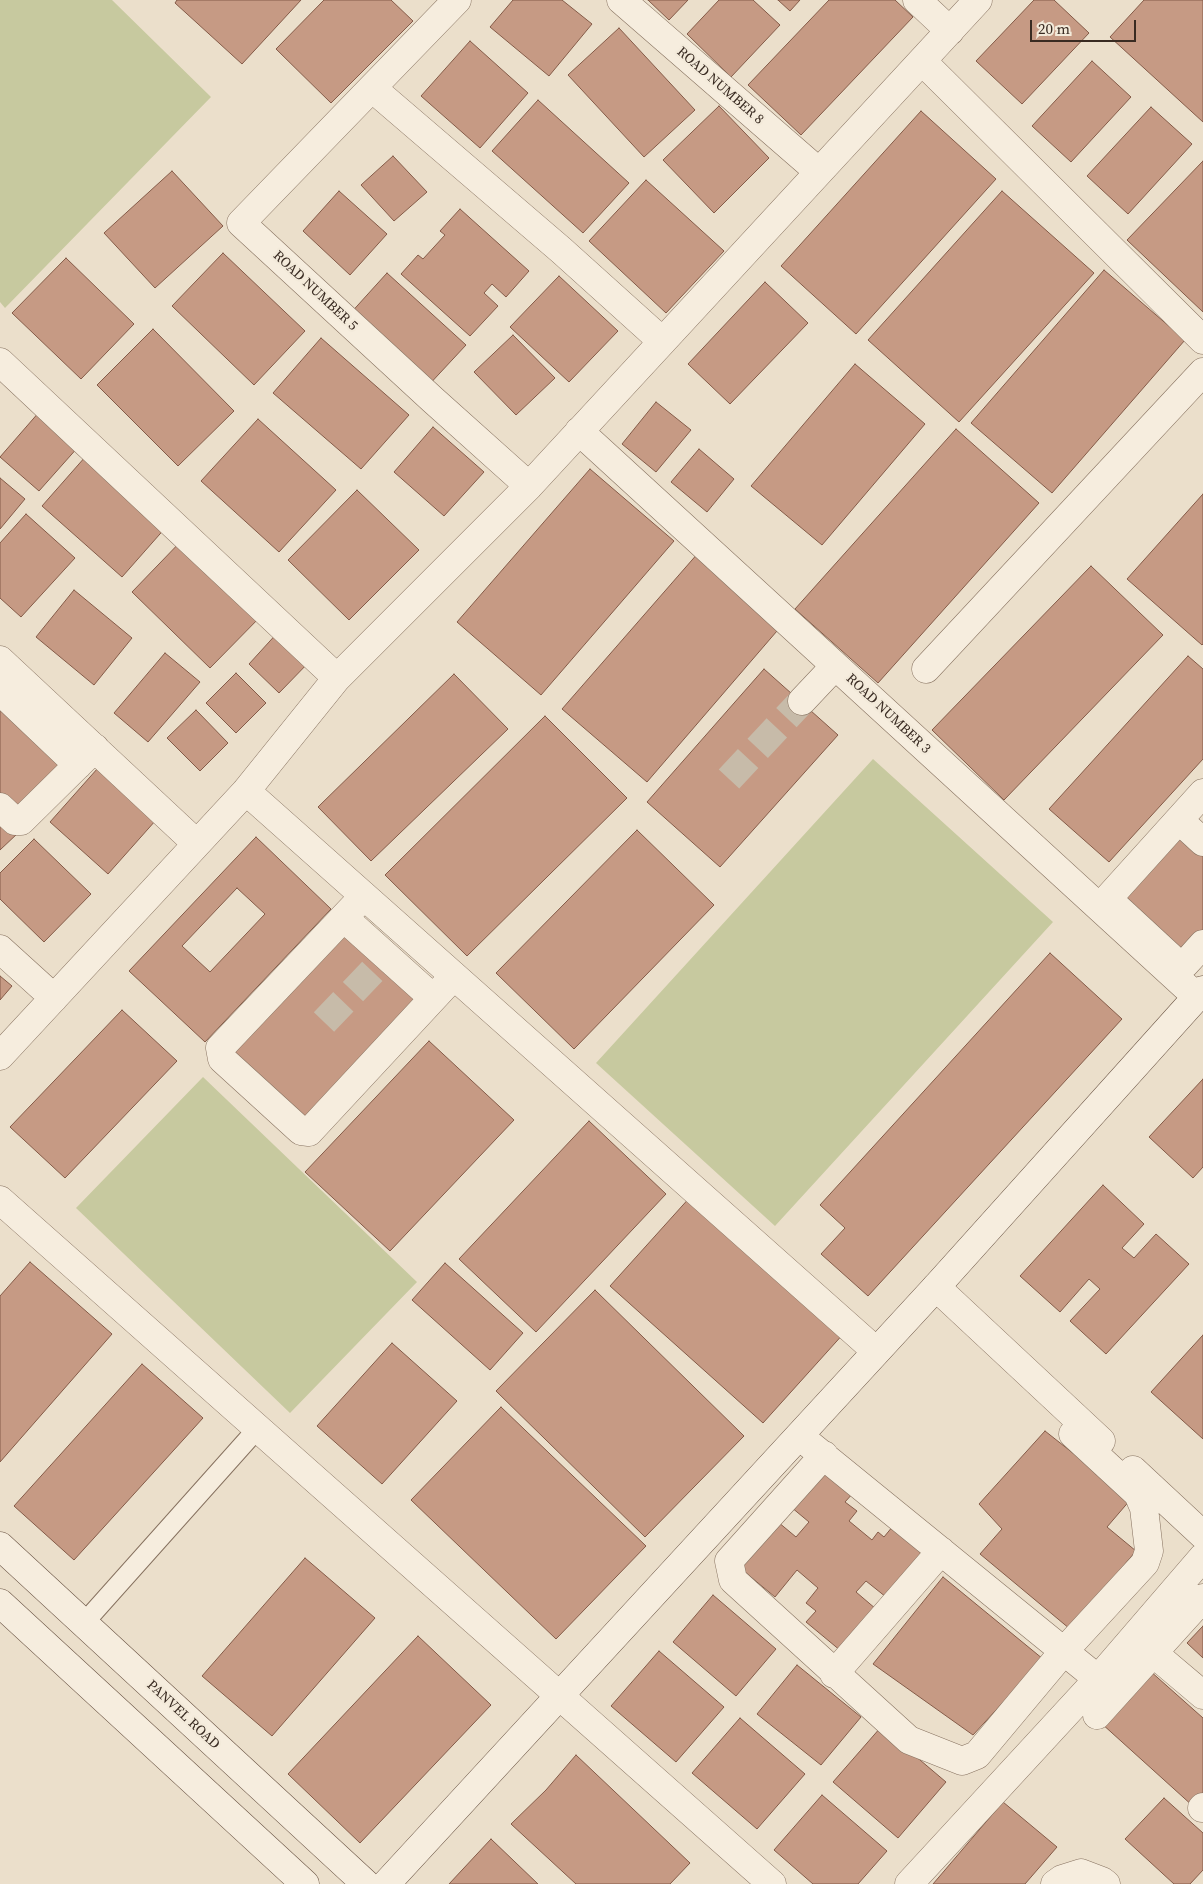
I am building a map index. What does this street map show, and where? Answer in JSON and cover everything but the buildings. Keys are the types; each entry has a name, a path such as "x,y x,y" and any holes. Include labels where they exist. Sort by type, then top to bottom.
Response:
{"street":[{"path":"457,0 372,88 561,250 662,341"},
{"name":"ROAD NUMBER 8","path":"621,0 820,172"},
{"path":"918,0 950,31"},
{"path":"937,0 950,31"},
{"path":"0,1056 246,791 337,678 528,486 978,0"},
{"path":"922,61 1203,340"},
{"name":"ROAD NUMBER 5","path":"372,88 241,223 528,486"},
{"path":"0,362 337,678"},
{"path":"926,669 1203,372"},
{"name":"ROAD NUMBER 3","path":"579,431 835,666 1200,994"},
{"path":"2,664 86,757"},
{"path":"802,701 835,666"},
{"path":"0,691 196,844"},
{"path":"0,806 15,822 21,821 86,757"},
{"path":"246,791 876,1351"},
{"path":"1203,794 1110,896 1112,902 1178,964 1185,964 1203,944"},
{"path":"1180,820 1203,842"},
{"path":"364,896 220,1048 222,1059 301,1131 309,1132 454,976"},
{"path":"344,918 433,998"},
{"path":"386,957 407,935"},
{"path":"0,949 54,998"},
{"path":"386,1884 936,1287 1200,994"},
{"path":"0,1200 772,1884"},
{"path":"936,1287 1203,1535"},
{"path":"824,1455 729,1560 733,1580 834,1674 909,1740 962,1761 977,1755 1064,1651 1145,1562 1149,1551 1144,1508 1138,1494 1073,1434"},
{"path":"798,1435 1098,1679"},
{"name":"PANVEL ROAD","path":"0,1546 366,1884"},
{"path":"834,1674 941,1551"},
{"path":"1097,1715 1203,1557"},
{"path":"909,1884 1098,1679 1203,1598"},
{"path":"0,1603 305,1884"},
{"path":"1144,1644 1203,1695"},
{"path":"1055,1884 1062,1879 1081,1874 1106,1884"}],"lane":[{"path":"84,1623 258,1428"}],"green space":[{"path":"0,0 112,0 211,97 5,308 0,302"},
{"path":"873,759 1053,922 775,1226 596,1063"},
{"path":"203,1077 417,1282 290,1413 76,1208"}],"tunnel":[{"path":"729,779 802,701"},
{"path":"324,1022 386,957"}]}
